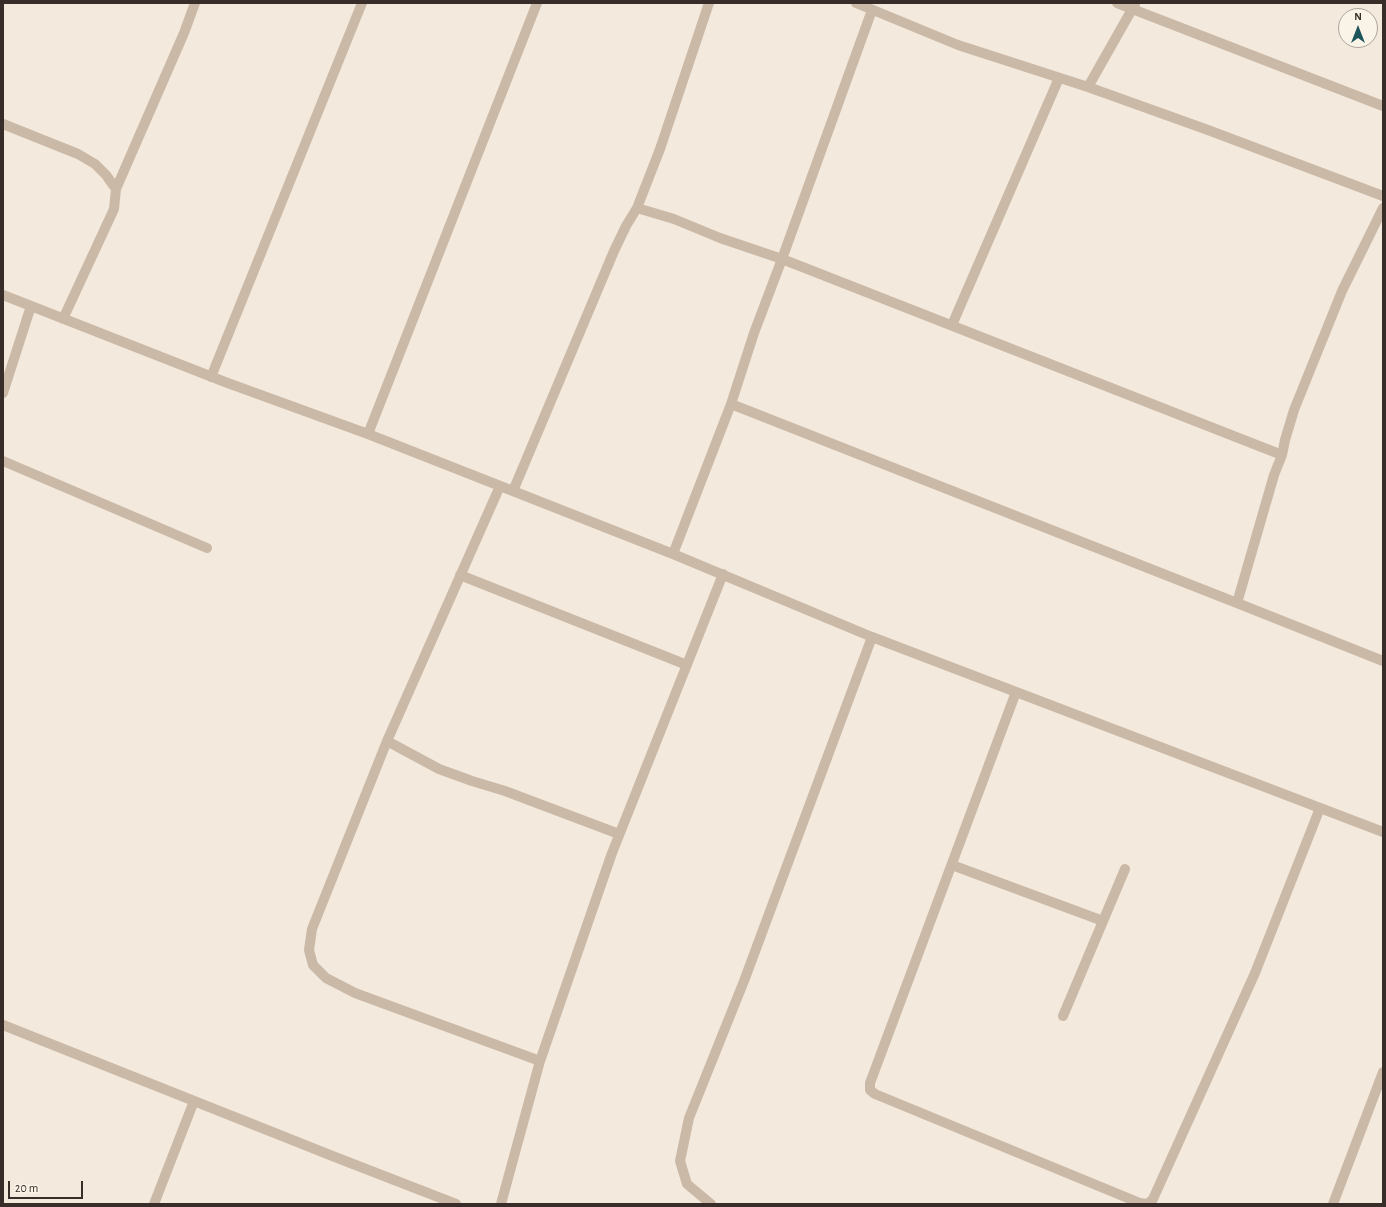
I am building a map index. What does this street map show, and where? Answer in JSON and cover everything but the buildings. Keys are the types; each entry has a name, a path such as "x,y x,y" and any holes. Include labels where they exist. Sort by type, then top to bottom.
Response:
{"street":[{"path":"63,319 114,209 116,189 184,33 195,3"},
{"path":"211,376 362,3"},
{"path":"368,434 537,3"},
{"path":"513,491 614,251 626,226 637,208 660,149 709,3"},
{"path":"856,3 958,45 1088,87 1208,130 1383,196"},
{"path":"1117,3 1134,6 1383,106"},
{"path":"1088,87 1134,6"},
{"path":"673,554 731,404 754,333 872,10"},
{"path":"952,326 1059,78"},
{"path":"3,124 78,154 95,164 106,175 116,189"},
{"path":"637,208 674,219 720,238 782,259 1282,455"},
{"path":"1237,602 1274,475 1282,455 1294,410 1342,291 1383,208"},
{"path":"3,295 513,491 723,574 872,637 1383,832"},
{"path":"3,393 31,306"},
{"path":"731,404 1237,602 1383,661"},
{"path":"3,461 207,548"},
{"path":"500,486 386,741 312,929 309,950 313,965 326,978 355,993 540,1061"},
{"path":"501,1204 540,1061 620,834 723,574"},
{"path":"460,575 687,665"},
{"path":"711,1204 687,1184 680,1161 689,1118 744,981 872,637"},
{"path":"1016,692 870,1083 870,1090 874,1094 1140,1203 1148,1204 1152,1199 1255,973 1320,808"},
{"path":"386,741 439,769 505,791 620,834"},
{"path":"952,865 1103,921"},
{"path":"1063,1016 1125,869"},
{"path":"3,1024 335,1158 456,1204"},
{"path":"1333,1204 1383,1072"},
{"path":"154,1204 194,1101"}]}
